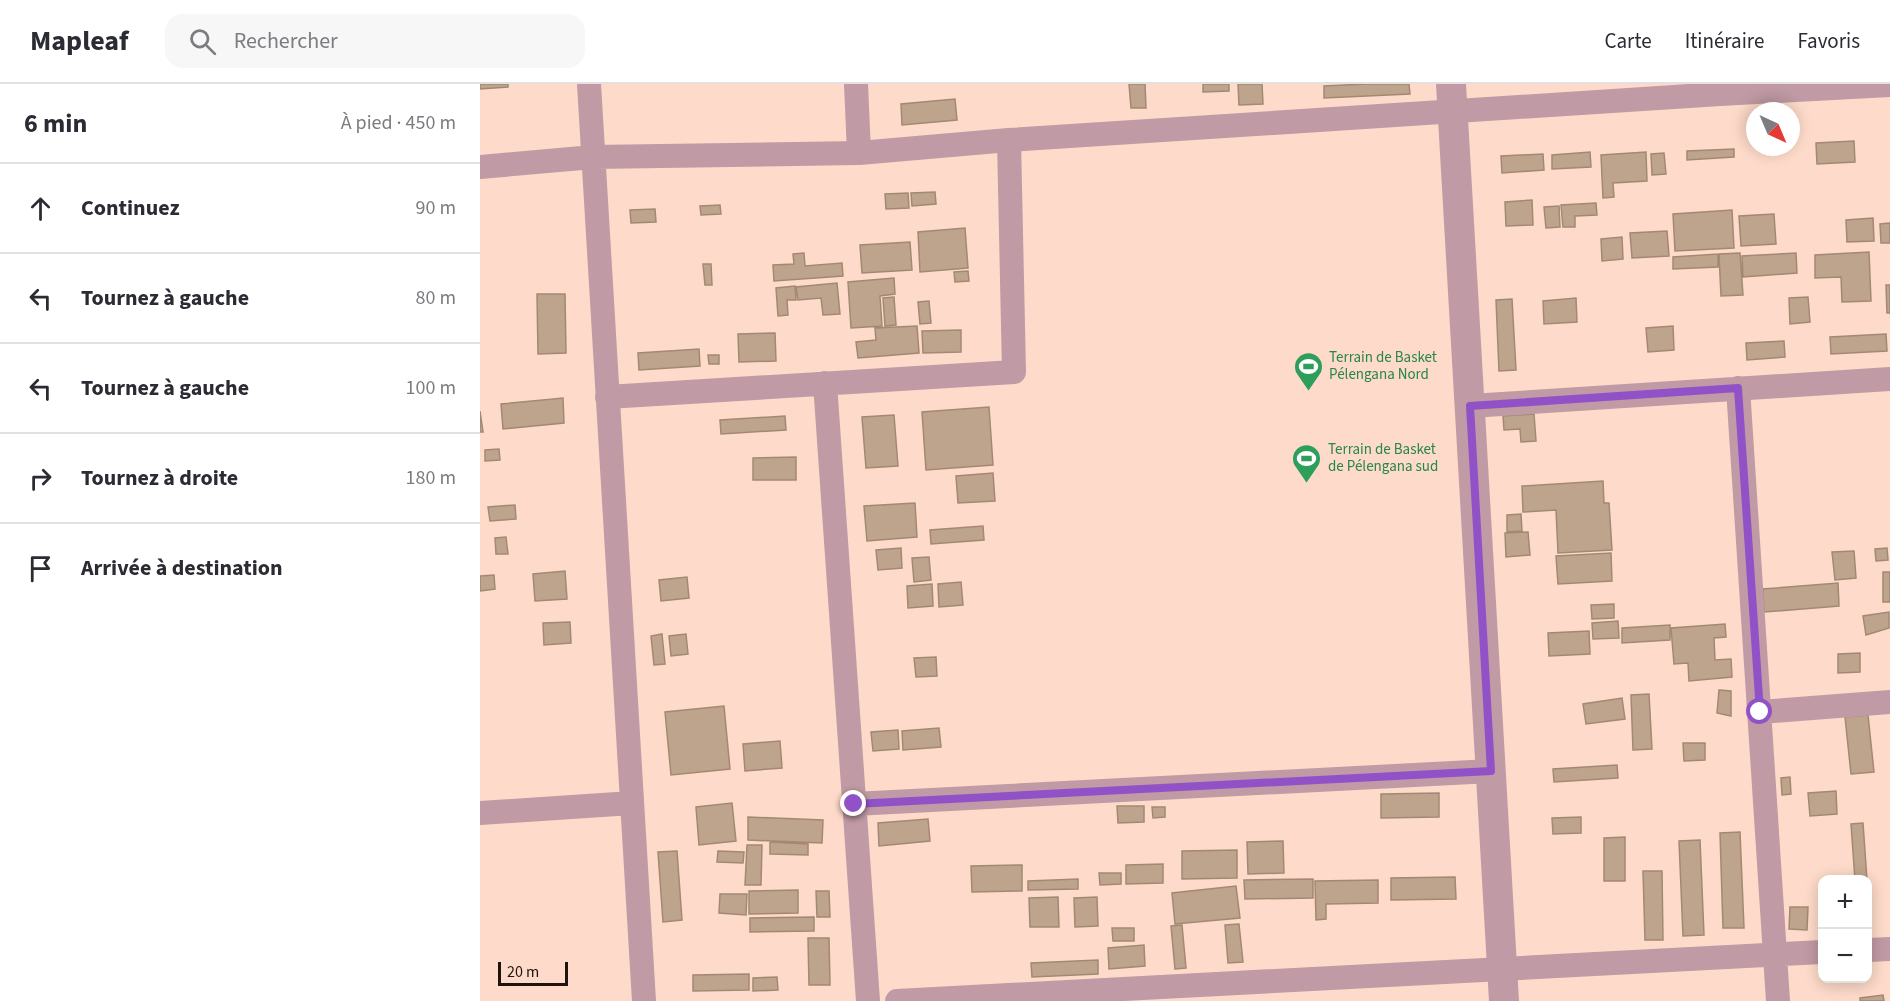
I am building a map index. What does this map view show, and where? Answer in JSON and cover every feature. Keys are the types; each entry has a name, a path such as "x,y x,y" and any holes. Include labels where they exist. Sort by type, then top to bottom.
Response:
{"street":[{"path":"589,84 645,1001"},
{"path":"856,84 859,153"},
{"path":"480,167 593,157 859,153 1452,98 1890,85"},
{"path":"1452,98 1504,1001"},
{"path":"608,397 1014,372 1009,140"},
{"path":"1470,406 1890,378"},
{"path":"825,383 868,1001"},
{"path":"1738,388 1778,1001"},
{"path":"1760,712 1890,702"},
{"path":"854,804 1491,771"},
{"path":"480,813 632,803"},
{"path":"1872,950 1890,949"},
{"path":"897,1001 1280,991 1503,969 1818,952"}],"building":[{"path":"480,84 508,84 508,87 480,89"},
{"path":"1129,84 1145,84 1146,108 1131,108"},
{"path":"1203,84 1229,84 1229,91 1203,92"},
{"path":"1238,84 1262,84 1263,104 1239,105"},
{"path":"1409,84 1410,94 1324,98 1324,86"},
{"path":"955,99 957,120 902,125 901,104"},
{"path":"1854,141 1855,162 1817,164 1816,143"},
{"path":"1734,149 1734,157 1687,160 1687,151"},
{"path":"1590,152 1591,167 1552,169 1552,155"},
{"path":"1646,152 1647,181 1613,183 1614,197 1603,198 1601,155"},
{"path":"1664,153 1666,174 1652,175 1651,154"},
{"path":"1543,154 1544,170 1502,173 1501,156"},
{"path":"935,192 936,204 912,206 911,193"},
{"path":"908,193 909,208 886,209 885,194"},
{"path":"1532,200 1533,225 1506,226 1505,202"},
{"path":"1596,203 1597,215 1575,216 1575,227 1563,227 1561,205"},
{"path":"720,205 721,214 701,215 700,206"},
{"path":"1559,206 1560,227 1546,228 1544,207"},
{"path":"655,209 656,222 631,223 630,210"},
{"path":"1732,210 1734,248 1675,251 1673,214"},
{"path":"1774,214 1776,244 1741,246 1739,216"},
{"path":"1873,218 1874,241 1847,242 1846,220"},
{"path":"1890,223 1890,243 1881,243 1880,224"},
{"path":"965,228 968,268 920,272 918,232"},
{"path":"1667,231 1669,256 1632,258 1630,233"},
{"path":"1622,237 1623,259 1602,261 1601,239"},
{"path":"910,242 912,270 862,273 860,245"},
{"path":"1869,252 1871,301 1842,302 1841,277 1815,278 1815,255"},
{"path":"804,253 805,266 842,263 843,276 774,281 773,265 794,264 793,254"},
{"path":"1740,253 1743,295 1721,296 1719,254"},
{"path":"1796,253 1797,273 1743,277 1742,256"},
{"path":"1718,254 1718,267 1673,269 1673,257"},
{"path":"703,264 711,264 712,285 705,285"},
{"path":"968,271 969,281 955,282 954,272"},
{"path":"894,278 895,294 880,296 882,326 851,328 848,282"},
{"path":"837,283 840,314 823,315 821,298 798,300 796,287"},
{"path":"1886,285 1890,285 1890,313 1887,313"},
{"path":"795,286 796,300 787,300 788,315 778,316 776,288"},
{"path":"537,294 565,294 566,353 538,354"},
{"path":"894,297 896,325 885,326 883,298"},
{"path":"1808,297 1810,322 1790,324 1789,298"},
{"path":"1576,298 1577,322 1544,324 1543,301"},
{"path":"1512,299 1516,370 1499,371 1496,300"},
{"path":"929,301 931,323 920,324 918,302"},
{"path":"917,326 919,353 858,358 856,342 876,340 875,328"},
{"path":"1673,326 1674,350 1648,352 1646,328"},
{"path":"961,330 961,352 923,353 922,331"},
{"path":"775,333 776,361 739,362 738,334"},
{"path":"1886,334 1887,351 1831,354 1830,337"},
{"path":"1784,341 1785,357 1747,360 1746,343"},
{"path":"699,349 700,366 639,370 638,353"},
{"path":"708,355 719,355 719,364 709,364"},
{"path":"563,398 564,423 503,429 501,404"},
{"path":"989,407 993,465 926,470 922,412"},
{"path":"480,411 483,432 480,432"},
{"path":"1534,414 1536,441 1521,442 1520,429 1504,430 1503,416"},
{"path":"894,415 898,466 866,468 862,417"},
{"path":"785,416 786,430 721,434 720,420"},
{"path":"499,449 500,460 485,461 485,450"},
{"path":"796,457 796,480 753,480 753,458"},
{"path":"993,473 995,501 958,503 956,476"},
{"path":"1603,481 1604,503 1609,503 1612,550 1558,553 1556,510 1523,512 1522,486"},
{"path":"915,503 917,537 867,541 864,506"},
{"path":"515,505 516,519 490,521 488,507"},
{"path":"1521,514 1522,531 1507,532 1507,515"},
{"path":"983,526 984,540 931,544 930,530"},
{"path":"1528,532 1530,555 1506,557 1505,533"},
{"path":"506,537 508,554 496,554 495,538"},
{"path":"901,548 902,568 878,570 876,550"},
{"path":"1887,548 1888,560 1876,561 1875,549"},
{"path":"1854,551 1856,578 1835,580 1832,552"},
{"path":"1611,553 1612,581 1558,584 1556,556"},
{"path":"929,557 931,580 914,582 912,558"},
{"path":"565,571 567,599 535,601 533,574"},
{"path":"1883,572 1890,572 1890,602 1883,602"},
{"path":"494,575 495,589 480,591 480,576"},
{"path":"687,577 689,598 661,601 659,580"},
{"path":"961,582 963,605 939,607 938,584"},
{"path":"1838,583 1839,606 1764,612 1763,589"},
{"path":"932,584 933,606 908,608 907,586"},
{"path":"1614,604 1614,618 1592,619 1591,605"},
{"path":"1889,612 1889,628 1866,635 1863,616"},
{"path":"1618,621 1619,638 1593,639 1592,623"},
{"path":"570,622 571,643 544,645 543,623"},
{"path":"1725,624 1726,637 1714,638 1715,660 1731,659 1732,677 1689,681 1688,663 1674,664 1671,628"},
{"path":"1670,625 1670,640 1622,643 1622,628"},
{"path":"1589,631 1590,654 1549,656 1548,633"},
{"path":"662,634 665,664 654,665 651,636"},
{"path":"686,634 688,654 671,656 669,636"},
{"path":"1860,653 1860,672 1838,673 1838,654"},
{"path":"936,657 937,676 916,677 914,658"},
{"path":"1719,690 1731,691 1731,716 1717,713"},
{"path":"1649,694 1652,749 1633,750 1631,695"},
{"path":"1622,698 1625,719 1586,724 1583,704"},
{"path":"724,706 730,769 671,775 665,712"},
{"path":"1868,715 1874,772 1851,774 1845,717"},
{"path":"939,728 941,747 903,750 902,731"},
{"path":"898,730 899,749 873,751 871,732"},
{"path":"780,741 782,768 745,771 743,744"},
{"path":"1683,743 1705,743 1705,760 1684,761"},
{"path":"1617,765 1618,778 1554,782 1553,769"},
{"path":"1790,777 1791,794 1782,795 1781,778"},
{"path":"1836,791 1837,814 1810,816 1808,793"},
{"path":"1439,793 1439,817 1381,818 1381,794"},
{"path":"732,803 736,841 699,845 696,807"},
{"path":"1117,806 1144,806 1144,822 1118,823"},
{"path":"1152,807 1165,807 1165,817 1153,818"},
{"path":"748,817 823,820 822,843 748,840"},
{"path":"1581,817 1581,833 1553,834 1552,818"},
{"path":"928,819 930,841 879,846 878,823"},
{"path":"1863,823 1867,875 1855,875 1851,824"},
{"path":"1740,832 1744,928 1723,928 1720,833"},
{"path":"1625,837 1625,881 1604,881 1604,838"},
{"path":"1700,840 1704,935 1683,936 1679,841"},
{"path":"1283,841 1284,873 1248,874 1247,842"},
{"path":"770,842 808,844 808,855 770,854"},
{"path":"747,845 762,845 761,885 745,885"},
{"path":"1237,850 1237,878 1182,879 1182,851"},
{"path":"677,851 682,920 663,922 658,852"},
{"path":"718,851 744,852 743,863 717,862"},
{"path":"1163,864 1163,883 1126,884 1126,865"},
{"path":"1022,865 1022,891 972,892 971,866"},
{"path":"1643,871 1662,871 1663,940 1645,940"},
{"path":"1099,873 1121,873 1121,884 1100,885"},
{"path":"1455,877 1456,899 1391,900 1391,878"},
{"path":"1078,879 1078,889 1028,890 1028,881"},
{"path":"1313,879 1313,898 1245,899 1244,880"},
{"path":"1378,880 1378,903 1326,904 1326,919 1316,920 1315,881"},
{"path":"1236,886 1240,918 1175,924 1172,893"},
{"path":"798,890 798,913 749,914 749,891"},
{"path":"816,891 829,891 830,917 817,917"},
{"path":"720,894 747,894 746,915 719,913"},
{"path":"1058,897 1059,927 1030,927 1029,898"},
{"path":"1097,897 1098,926 1075,927 1074,898"},
{"path":"1790,907 1808,907 1807,930 1789,929"},
{"path":"814,917 814,931 750,932 750,918"},
{"path":"1239,924 1243,962 1228,963 1225,925"},
{"path":"1182,925 1186,968 1175,969 1171,926"},
{"path":"1112,928 1134,928 1134,941 1113,941"},
{"path":"808,938 829,938 830,985 809,985"},
{"path":"1144,945 1145,966 1109,969 1108,948"},
{"path":"1098,960 1098,974 1032,977 1031,963"},
{"path":"749,974 749,990 693,991 693,975"},
{"path":"777,977 778,990 753,991 753,978"},
{"path":"1883,995 1884,1001 1860,1001 1860,998"}],"place":[{"name":"Terrain de Basket Pélengana Nord","path":"1308,392"},
{"name":"Terrain de Basket de Pélengana sud","path":"1307,484"}],"route":[{"path":"854,804 1491,771 1470,406 1738,388 1760,712"}]}
